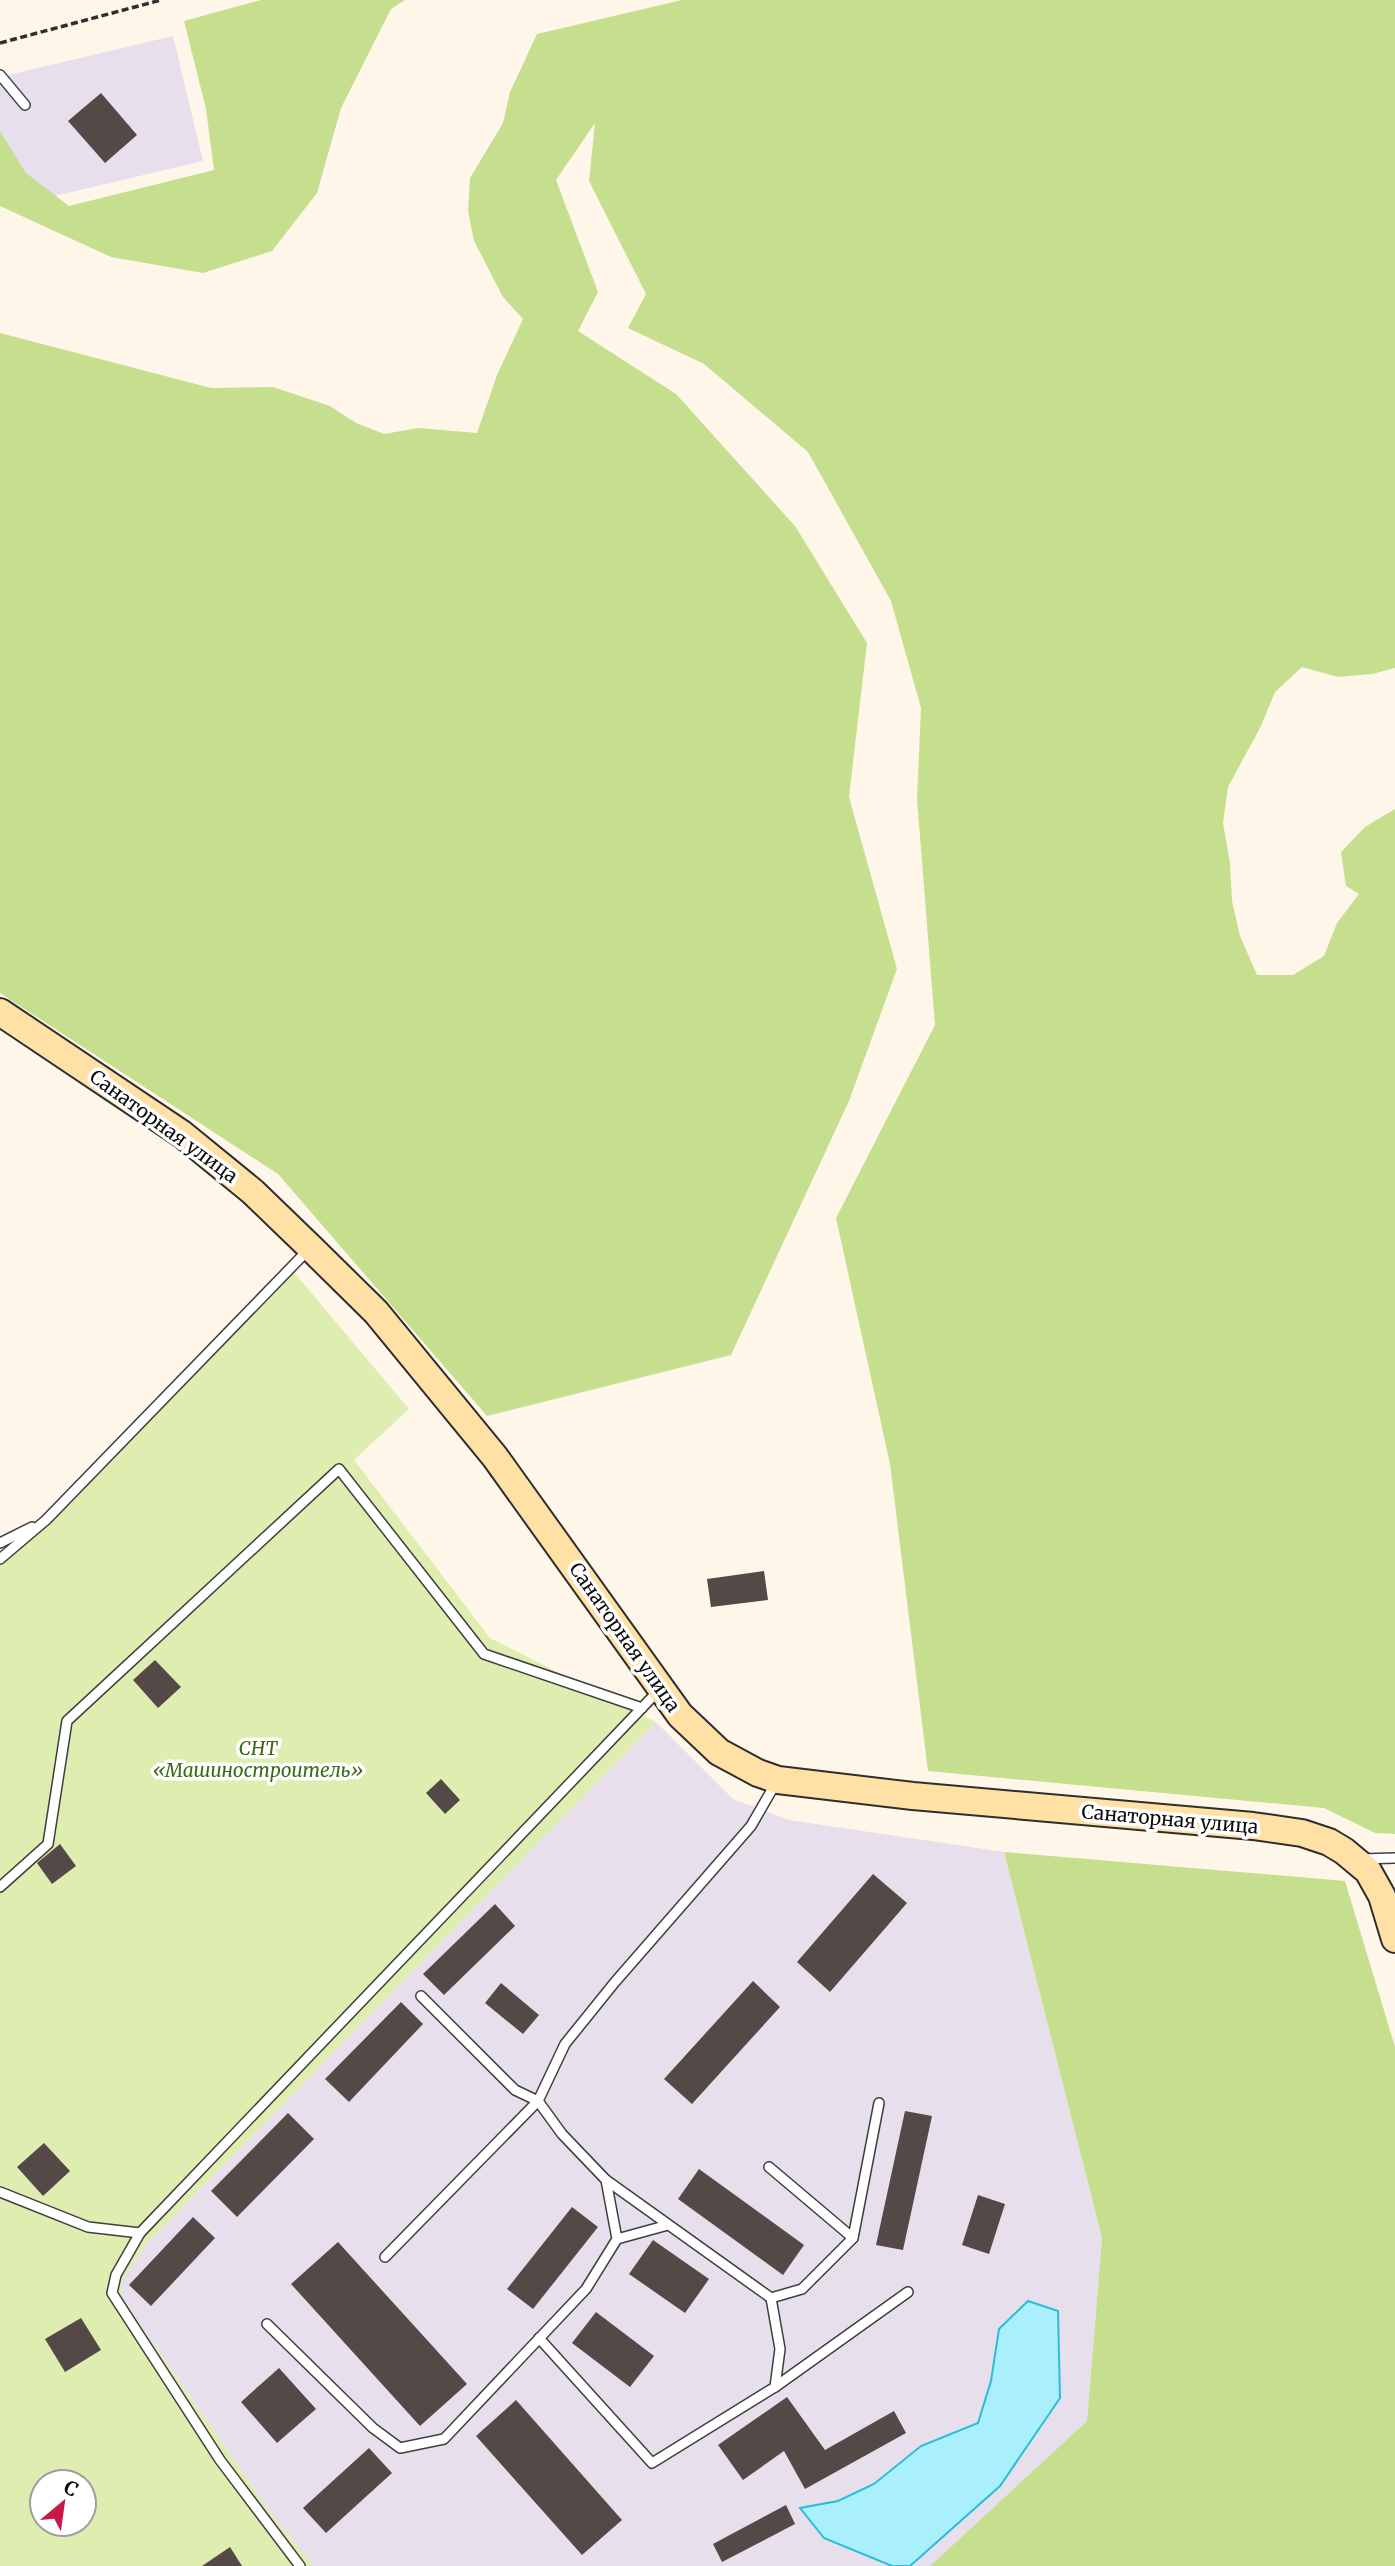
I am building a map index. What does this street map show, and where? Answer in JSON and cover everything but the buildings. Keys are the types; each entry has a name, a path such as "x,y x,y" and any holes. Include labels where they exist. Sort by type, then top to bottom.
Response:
{"street":[{"name":"Санаторная улица","path":"0,1012 182,1134 253,1192 376,1312 495,1457 567,1554 651,1698 680,1715 719,1752 758,1773 778,1780 912,1796 1266,1828 1317,1837 1356,1859 1368,1871 1379,1889 1395,1939"}],"lane":[{"path":"0,75 24,105"},
{"path":"0,1559 46,1520 310,1248"},
{"path":"0,1887 48,1844 67,1721 340,1469 484,1654 651,1698 140,2233 116,2276 112,2294 220,2460 300,2566"},
{"path":"0,1543 46,1520"},
{"path":"385,2257 538,2101 565,2044 615,1982 751,1826 778,1780"},
{"path":"1356,1859 1395,1858"},
{"path":"421,1996 515,2090 538,2101 562,2134 606,2180 771,2298 780,2349 775,2387"},
{"path":"771,2298 802,2289 853,2238 879,2103"},
{"path":"769,2167 853,2238"},
{"path":"267,2324 373,2428 400,2448 444,2439 586,2289 617,2239 606,2180"},
{"path":"0,2192 88,2227 140,2233"},
{"path":"617,2239 668,2225"},
{"path":"539,2338 652,2463 775,2387 908,2292"}],"path":[{"path":"0,43 162,0"}],"shaded area":[{"path":"173,36 203,161 8,207 0,176 0,77"},
{"path":"656,1722 733,1799 789,1820 1004,1852 1102,2238 1087,2421 930,2566 313,2566 269,2511 122,2298 121,2282 147,2243"}],"green space":[{"path":"261,0 405,0 391,9 341,108 317,193 272,251 203,273 111,257 0,206 0,131 26,173 69,206 214,170 206,109 184,21"},
{"path":"682,0 1395,0 1395,668 1372,674 1338,677 1302,667 1275,692 1261,726 1228,787 1223,823 1230,863 1232,901 1240,936 1257,975 1293,975 1324,956 1337,923 1359,894 1346,886 1341,852 1365,827 1395,809 1395,1834 1375,1833 1324,1808 928,1771 890,1464 836,1218 935,1025 917,799 921,708 891,601 808,452 704,364 628,328 646,294 589,181 595,123 556,180 598,292 578,331 676,394 795,526 867,643 849,797 897,969 849,1101 731,1355 487,1416 278,1174 0,993 0,333 211,388 273,387 330,406 356,423 384,434 418,428 477,433 497,375 523,319 503,297 474,241 468,211 470,178 503,123 510,92 537,34"},
{"name":"СНТ «Машиностроитель»","path":"292,1270 409,1409 354,1460 490,1638 656,1722 147,2243 121,2282 122,2298 269,2511 313,2566 0,2566 0,1562 173,1398"},
{"path":"1004,1852 1345,1881 1395,2047 1395,2566 930,2566 1087,2421 1102,2238"}],"water":[{"path":"1028,2301 1058,2311 1060,2398 1000,2486 910,2566 892,2566 824,2538 800,2508 838,2501 874,2484 921,2446 978,2423 991,2381 999,2329"}]}
